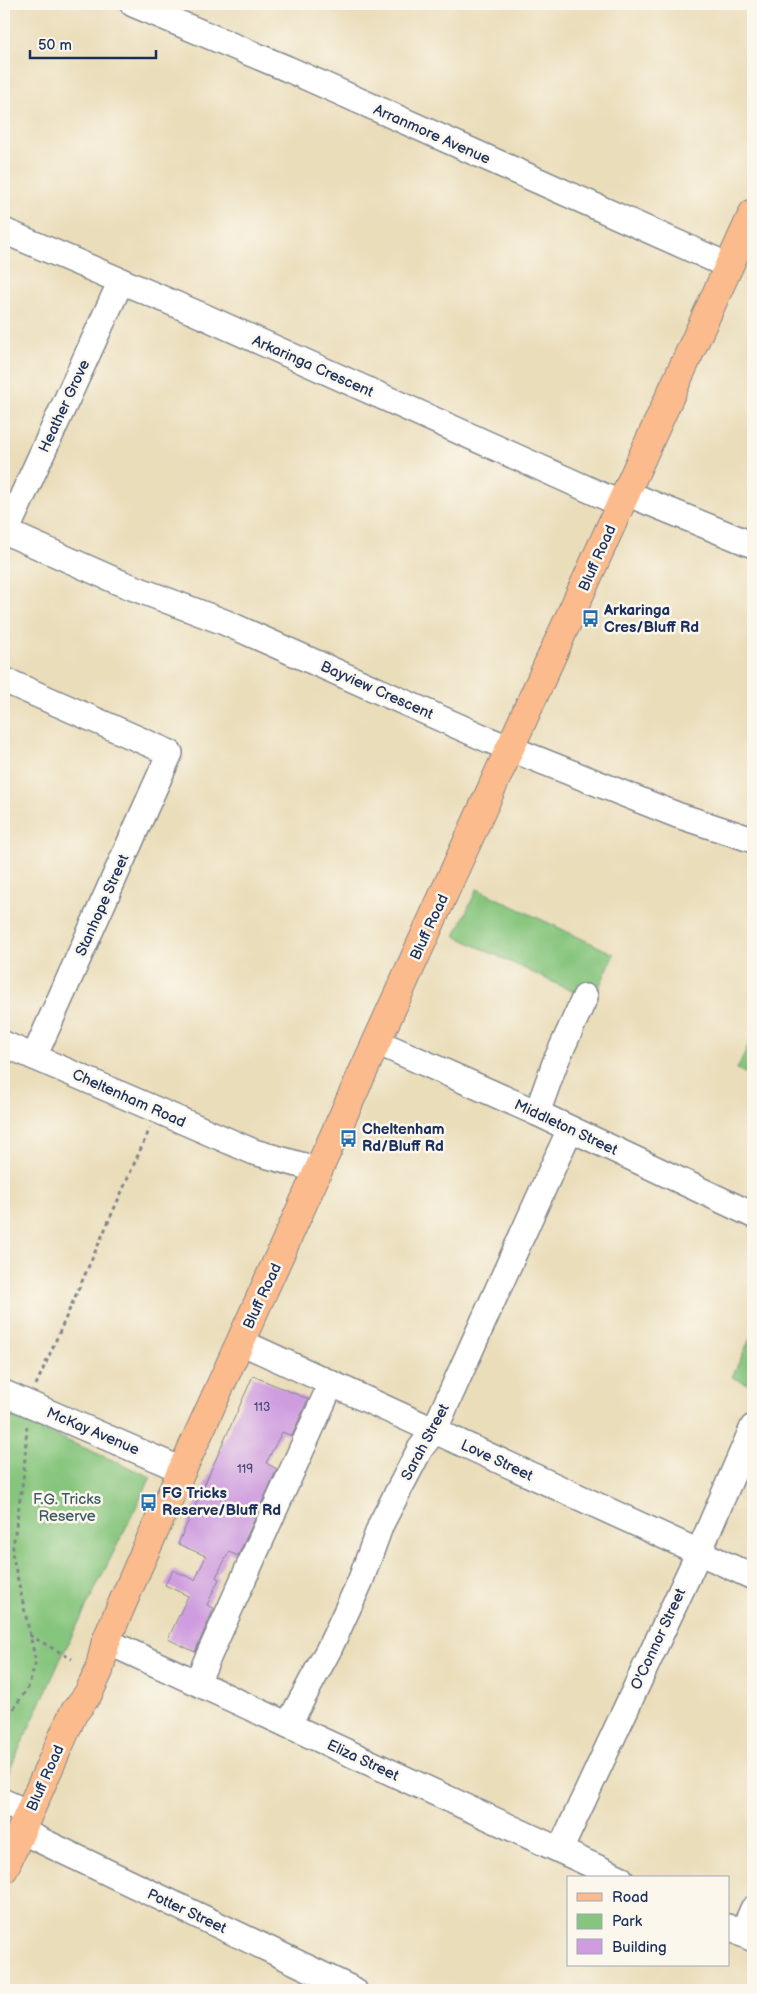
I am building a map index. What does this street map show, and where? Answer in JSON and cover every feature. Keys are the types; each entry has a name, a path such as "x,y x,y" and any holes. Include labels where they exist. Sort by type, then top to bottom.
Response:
{"main road":[{"name":"Bluff Road","path":"4,1869 73,1714 76,1689 87,1666 106,1641 729,266 747,244 753,213"}],"street":[{"name":"Arranmore Avenue","path":"133,4 288,69 729,266"},
{"name":"Arkaringa Crescent","path":"4,231 624,498 753,545"},
{"name":"Heather Grove","path":"5,531 121,280"},
{"name":"Bayview Crescent","path":"5,531 122,583 224,622 511,748 677,815 753,840"},
{"name":"Stanhope Street","path":"4,680 170,753 34,1057"},
{"path":"538,1113 555,1064 585,997"},
{"name":"Middleton Street","path":"377,1042 538,1113 753,1215"},
{"name":"Cheltenham Road","path":"4,1044 315,1178"},
{"name":"Sarah Street","path":"288,1725 328,1649 360,1582 381,1524 420,1449 434,1431 570,1129"},
{"name":"Love Street","path":"241,1342 753,1577"},
{"path":"197,1682 331,1384"},
{"name":"McKay Avenue","path":"4,1393 182,1470"},
{"name":"O'Connor Street","path":"560,1850 699,1552 753,1427"},
{"name":"Eliza Street","path":"106,1641 616,1876"},
{"name":"Potter Street","path":"4,1802 25,1822 354,1990"},
{"path":"741,1933 753,1909"}],"path":[{"path":"4,1722 28,1688 36,1662 12,1553 24,1472 28,1404 157,1111"},
{"path":"4,1553 12,1553"},
{"path":"29,1635 72,1659"}],"green space":[{"path":"477,889 614,954 593,1001 455,936"},
{"path":"753,1035 753,1077 737,1069"},
{"path":"753,1332 753,1386 732,1377"},
{"name":"F.G. Tricks Reserve","path":"4,1413 151,1477 63,1654 6,1778 4,1777"}],"building":[{"path":"253,1376 308,1399 292,1436 282,1432 266,1463 277,1469 238,1556 229,1552 216,1577 219,1579 207,1605 214,1608 195,1652 168,1639 188,1596 165,1585 173,1570 195,1580 206,1556 178,1544"}],"place":[{"name":"Arkaringa Cres/Bluff Rd","path":"590,619"},
{"name":"Cheltenham Rd/Bluff Rd","path":"348,1138"},
{"name":"FG Tricks Reserve/Bluff Rd","path":"148,1502"}]}
